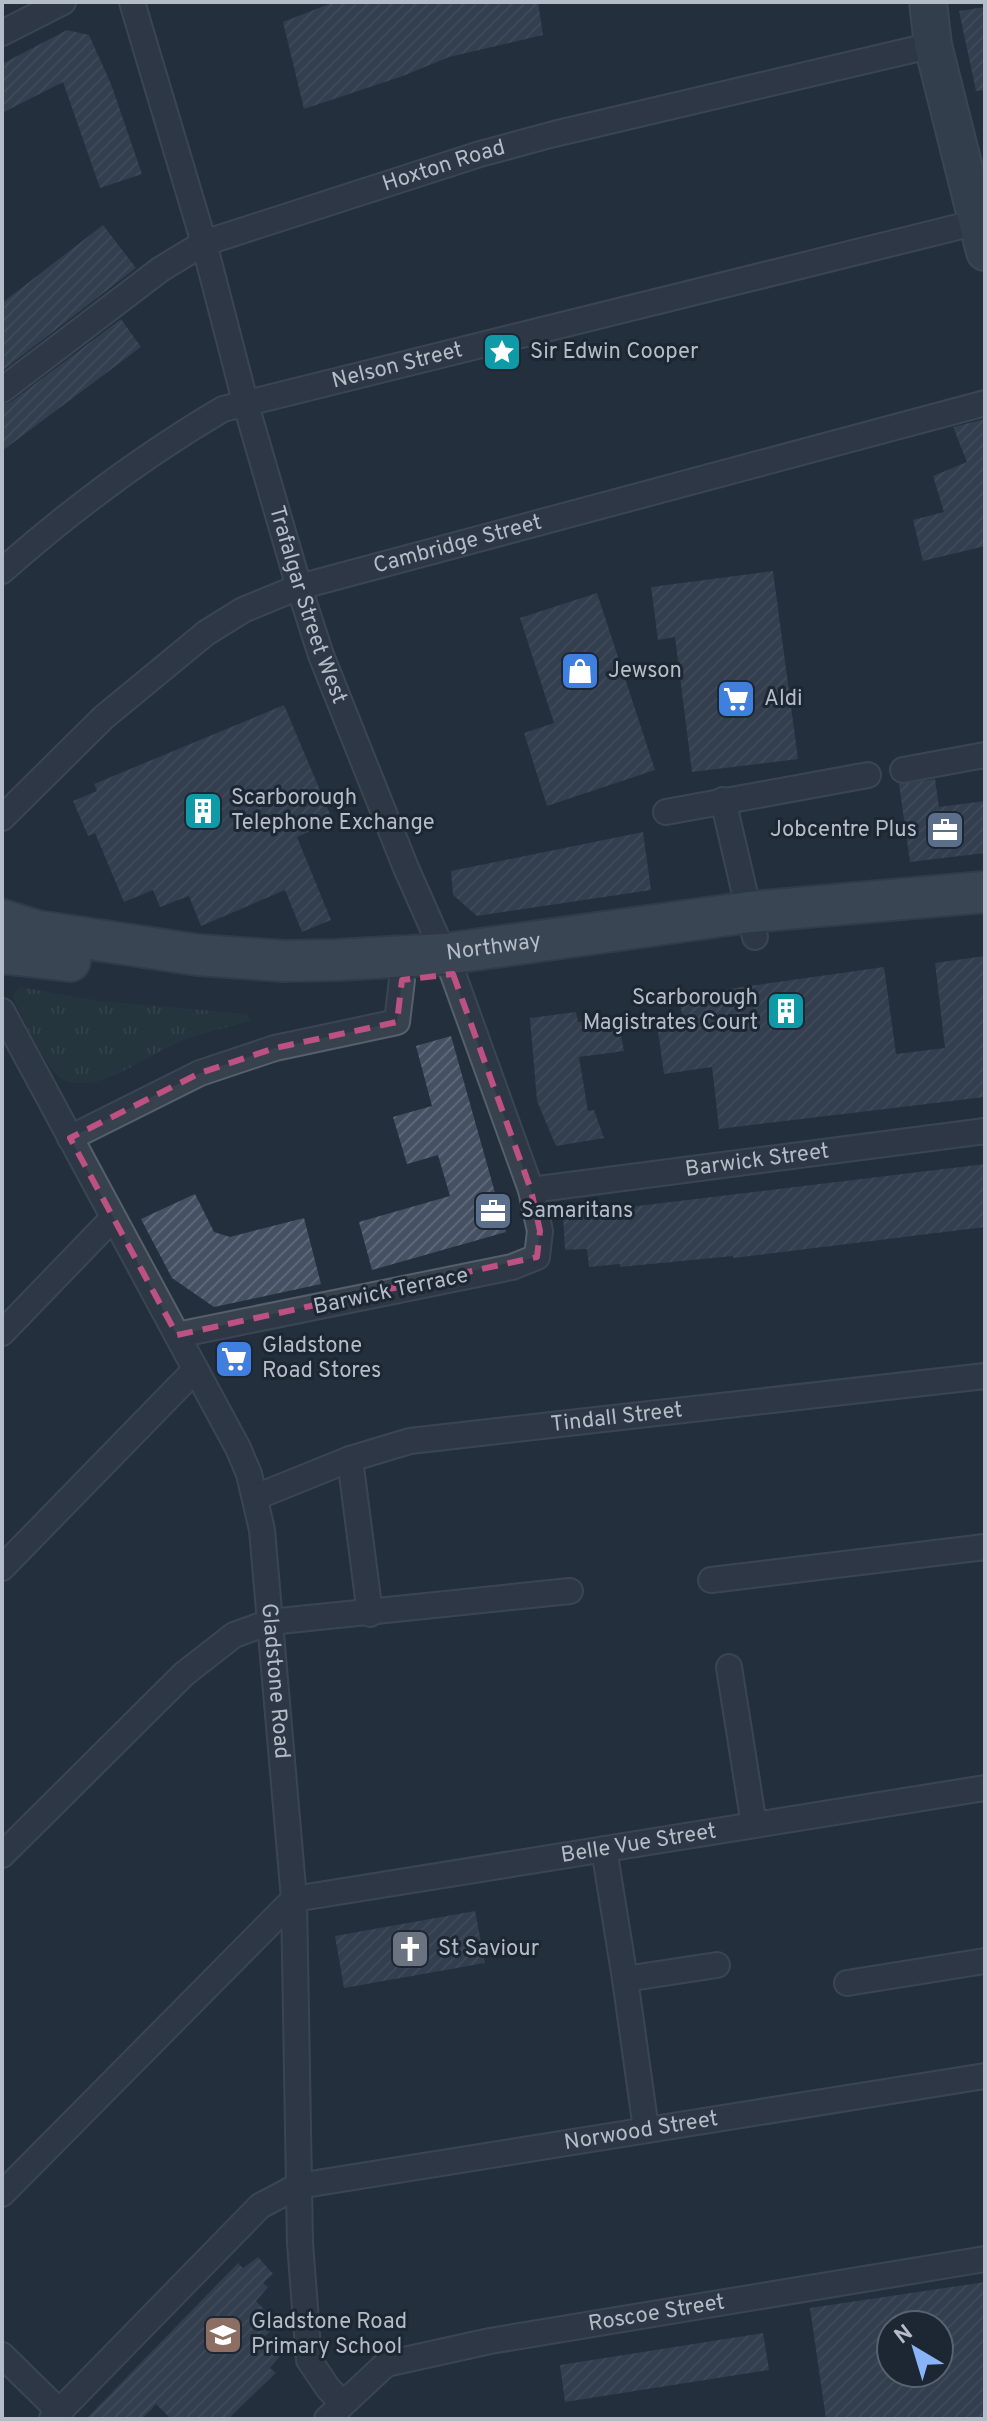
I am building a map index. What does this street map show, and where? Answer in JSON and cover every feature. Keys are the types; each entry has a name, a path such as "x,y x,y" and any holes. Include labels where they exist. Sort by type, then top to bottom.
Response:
{"main road":[{"path":"928,2 933,45 983,242"},
{"name":"Northway","path":"2,920 37,931 198,955 284,961 449,964 985,892"},
{"name":"Northway","path":"752,925 985,915"},
{"name":"Northway","path":"12,954 197,977 281,983 402,980 449,964"}],"street":[{"path":"2,33 63,2"},
{"name":"Trafalgar Street West","path":"132,2 204,243 246,405 321,655 383,811 449,964 531,1190"},
{"name":"Hoxton Road","path":"2,390 161,269 204,243 495,150 933,45"},
{"name":"Nelson Street","path":"2,571 131,467 223,409 983,242"},
{"name":"Cambridge Street","path":"2,818 104,717 206,633 243,610 299,587 985,403"},
{"path":"903,770 985,755"},
{"path":"666,812 868,775"},
{"path":"723,800 752,925"},
{"path":"70,1138 200,1073 275,1048 397,1022 402,980"},
{"name":"Gladstone Road","path":"2,1011 238,1448 256,1497 262,1530 294,1899 298,2186 309,2360 328,2388 334,2411"},
{"name":"Barwick Street","path":"531,1190 985,1131"},
{"name":"Barwick Terrace","path":"177,1335 512,1267 537,1257 540,1231 531,1190"},
{"path":"2,1333 112,1219"},
{"path":"2,1568 195,1370"},
{"name":"Tindall Street","path":"256,1497 350,1459 410,1441 985,1376"},
{"path":"350,1459 370,1614"},
{"path":"711,1580 985,1547"},
{"path":"2,1855 184,1674 234,1635 270,1622 570,1591"},
{"path":"729,1667 754,1825"},
{"name":"Belle Vue Street","path":"294,1899 985,1788"},
{"path":"604,1849 646,2129"},
{"path":"2,2194 294,1899"},
{"path":"847,1983 985,1961"},
{"path":"625,1979 717,1965"},
{"name":"Norwood Street","path":"56,2415 260,2206 298,2186 985,2076"},
{"name":"Roscoe Street","path":"334,2411 386,2364 475,2344 985,2259"},
{"path":"2,2355 56,2415"}],"highlighted area":[{"path":"453,974 531,1190 540,1231 537,1257 177,1335 70,1138 200,1073 275,1048 397,1022 402,980"}],"green space":[{"path":"20,987 99,1001 247,1014 250,1021 179,1042 104,1079 73,1083 54,1072 34,1039 13,997"}],"building":[{"path":"334,2 538,2 543,35 449,57 304,109 283,22"},
{"path":"985,7 985,90 976,91 959,11"},
{"path":"67,30 89,35 111,84 142,174 100,188 63,82 2,113 2,64"},
{"path":"103,225 136,268 2,371 2,303"},
{"path":"121,319 141,347 2,451 2,405 11,402"},
{"path":"985,419 985,546 923,561 913,520 944,512 933,476 967,462 953,427"},
{"name":"Aldi","path":"773,571 798,759 692,772 675,637 658,640 651,587"},
{"name":"Jewson","path":"597,593 655,770 547,806 524,733 554,723 520,618"},
{"name":"Scarborough Telephone Exchange","path":"284,705 333,821 297,837 331,920 302,932 285,890 201,926 189,896 160,907 153,890 124,902 95,833 88,836 73,801 97,791 94,784"},
{"name":"Jobcentre Plus","path":"935,779 939,807 985,801 985,853 910,862 899,784"},
{"path":"643,832 651,890 477,916 453,895 451,871"},
{"path":"985,956 985,1097 719,1129 712,1067 664,1074 658,1031 684,1027 679,996 884,967 896,1054 945,1048 935,963"},
{"path":"576,1012 578,1022 618,1019 624,1051 579,1057 588,1111 594,1110 604,1138 556,1146 537,1101 530,1018"},
{"path":"451,1036 506,1232 372,1270 359,1222 450,1196 438,1155 407,1164 393,1117 432,1106 416,1046"},
{"path":"985,1164 985,1227 733,1258 620,1267 620,1264 589,1267 587,1249 565,1250 563,1215"},
{"path":"195,1194 214,1232 230,1237 304,1218 321,1284 214,1307 172,1278 141,1219"},
{"name":"St Saviour","path":"475,1911 485,1963 344,1988 335,1936"},
{"name":"Gladstone Road Primary School","path":"258,2257 273,2274 263,2283 268,2287 256,2301 278,2324 263,2338 280,2356 270,2368 276,2373 228,2419 171,2419 156,2404 142,2419 86,2419 238,2263 243,2268"},
{"path":"985,2282 985,2419 826,2419 810,2308"},
{"path":"763,2333 769,2370 565,2402 560,2365"}],"place":[{"name":"Sir Edwin Cooper","path":"502,352"},
{"name":"Jewson","path":"580,671"},
{"name":"Aldi","path":"736,699"},
{"name":"Scarborough Telephone Exchange","path":"203,811"},
{"name":"Jobcentre Plus","path":"945,830"},
{"name":"Scarborough Magistrates Court","path":"786,1011"},
{"name":"Samaritans","path":"493,1211"},
{"name":"Gladstone Road Stores","path":"234,1359"},
{"name":"St Saviour","path":"410,1949"},
{"name":"Gladstone Road Primary School","path":"223,2335"}]}
